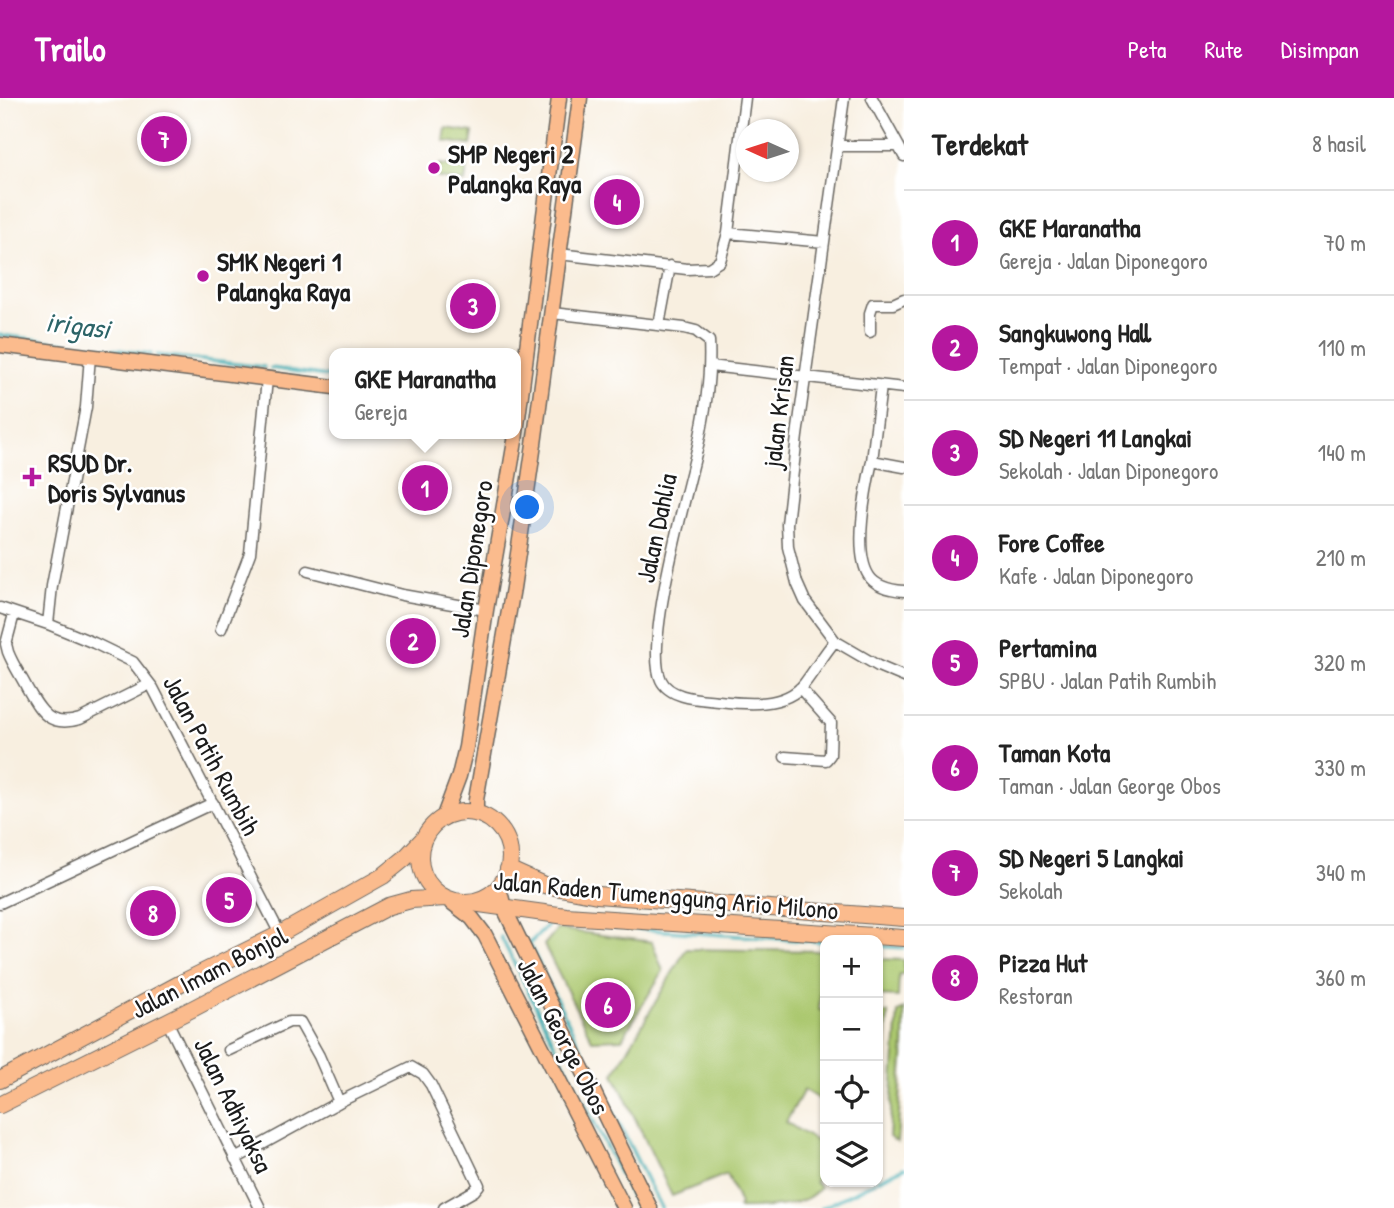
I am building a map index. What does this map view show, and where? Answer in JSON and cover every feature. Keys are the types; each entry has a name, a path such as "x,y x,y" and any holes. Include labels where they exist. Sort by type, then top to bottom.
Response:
{"highway":[{"path":"466,811 476,813 497,825 504,834 508,845 508,869 499,887 487,896 466,902 446,898 437,892 425,877 420,857 424,838 444,816 466,811"},
{"name":"Jalan Imam Bonjol","path":"0,1080 181,983 280,934 383,876 424,838"},
{"name":"Jalan Raden Tumenggung Ario Milono","path":"508,869 544,885 597,895 904,918"},
{"path":"597,895 597,918"},
{"name":"Jalan Imam Bonjol","path":"0,1105 389,906 411,900 446,898"},
{"name":"Jalan Raden Tumenggung Ario Milono","path":"466,902 597,918 904,938"},
{"path":"93,1030 105,1053"}],"main road":[{"name":"Jalan Diponegoro","path":"521,387 559,98"},
{"name":"Jalan Diponegoro","path":"476,813 513,588 580,98"},
{"path":"0,345 329,386"},
{"path":"521,410 537,413"},
{"name":"Jalan Diponegoro","path":"444,816 460,776 466,747 513,439"},
{"name":"Jalan George Obos","path":"499,887 504,908 650,1208"},
{"name":"Jalan George Obos","path":"446,898 472,918 485,935 624,1208"}],"street":[{"path":"559,254 687,269 713,267 720,261 727,233 745,98"},
{"name":"jalan Krisan","path":"844,98 805,377 787,524 788,547 797,583 805,601 835,641 878,666 904,677"},
{"path":"872,98 904,156"},
{"path":"838,146 898,146"},
{"path":"727,233 824,242"},
{"path":"659,325 670,267"},
{"path":"870,332 873,304 893,304 904,299"},
{"name":"Jalan Dahlia","path":"552,313 696,331 709,341 710,366 699,441 665,586 658,641 658,669 662,682 671,691 697,698 737,703 759,702 788,696 800,688"},
{"path":"48,624 54,574 86,407 90,356"},
{"path":"710,366 904,388"},
{"path":"221,629 250,552 267,379"},
{"path":"881,386 872,461 864,493 864,564 875,583 904,591"},
{"path":"872,461 904,467"},
{"path":"308,571 402,595 486,610"},
{"name":"Jalan Patih Rumbih","path":"0,608 48,624 133,662 150,684 280,934"},
{"path":"14,614 6,644 8,652 39,708 47,716 57,721 80,719 150,684"},
{"path":"785,757 826,760 830,755 829,718 800,688 835,641"},
{"path":"0,903 213,803"},
{"name":"Jalan Adhiyaksa","path":"167,1021 260,1208"},
{"path":"229,1050 289,1021 299,1022 319,1056 339,1102"},
{"path":"235,1159 339,1102 411,1067 423,1074 431,1085 479,1185 474,1191 444,1208"}],"green space":[{"path":"446,128 473,132 471,145 444,141"},
{"path":"440,164 467,168 465,182 438,178"},
{"path":"557,929 652,942 663,971 622,1039 592,1040 544,945"},
{"path":"686,949 820,951 820,1100 804,1090 786,1122 820,1144 820,1173 815,1182 820,1187 814,1194 795,1203 738,1208 740,1204 727,1174 672,1196 614,1074"},
{"path":"883,959 904,960 904,975 899,975 898,997 883,996"},
{"path":"904,1009 897,1142 889,1137 898,1012"},
{"path":"883,1013 888,1013 883,1076"}],"waterway":[{"name":"irigasi","path":"0,335 151,354"},
{"name":"irigasi","path":"157,355 264,367"},
{"name":"irigasi","path":"271,368 329,376"},
{"path":"661,1208 529,944 550,923 820,942"},
{"path":"501,937 637,1208"},
{"path":"883,946 904,948"},
{"path":"883,1178 904,1168"},
{"path":"822,1208 865,1187"}],"place":[{"name":"SD Negeri 5 Langkai","path":"164,139"},
{"name":"SMP Negeri 2 Palangka Raya","path":"434,168"},
{"name":"Fore Coffee","path":"617,202"},
{"name":"SMK Negeri 1 Palangka Raya","path":"203,276"},
{"name":"SD Negeri 11 Langkai","path":"473,306"},
{"name":"RSUD Dr. Doris Sylvanus","path":"32,477"},
{"name":"GKE Maranatha","path":"425,488"},
{"name":"Sangkuwong Hall","path":"413,641"},
{"name":"Pertamina","path":"229,900"},
{"name":"Pizza Hut","path":"153,913"},
{"name":"Taman Kota","path":"608,1005"}]}
